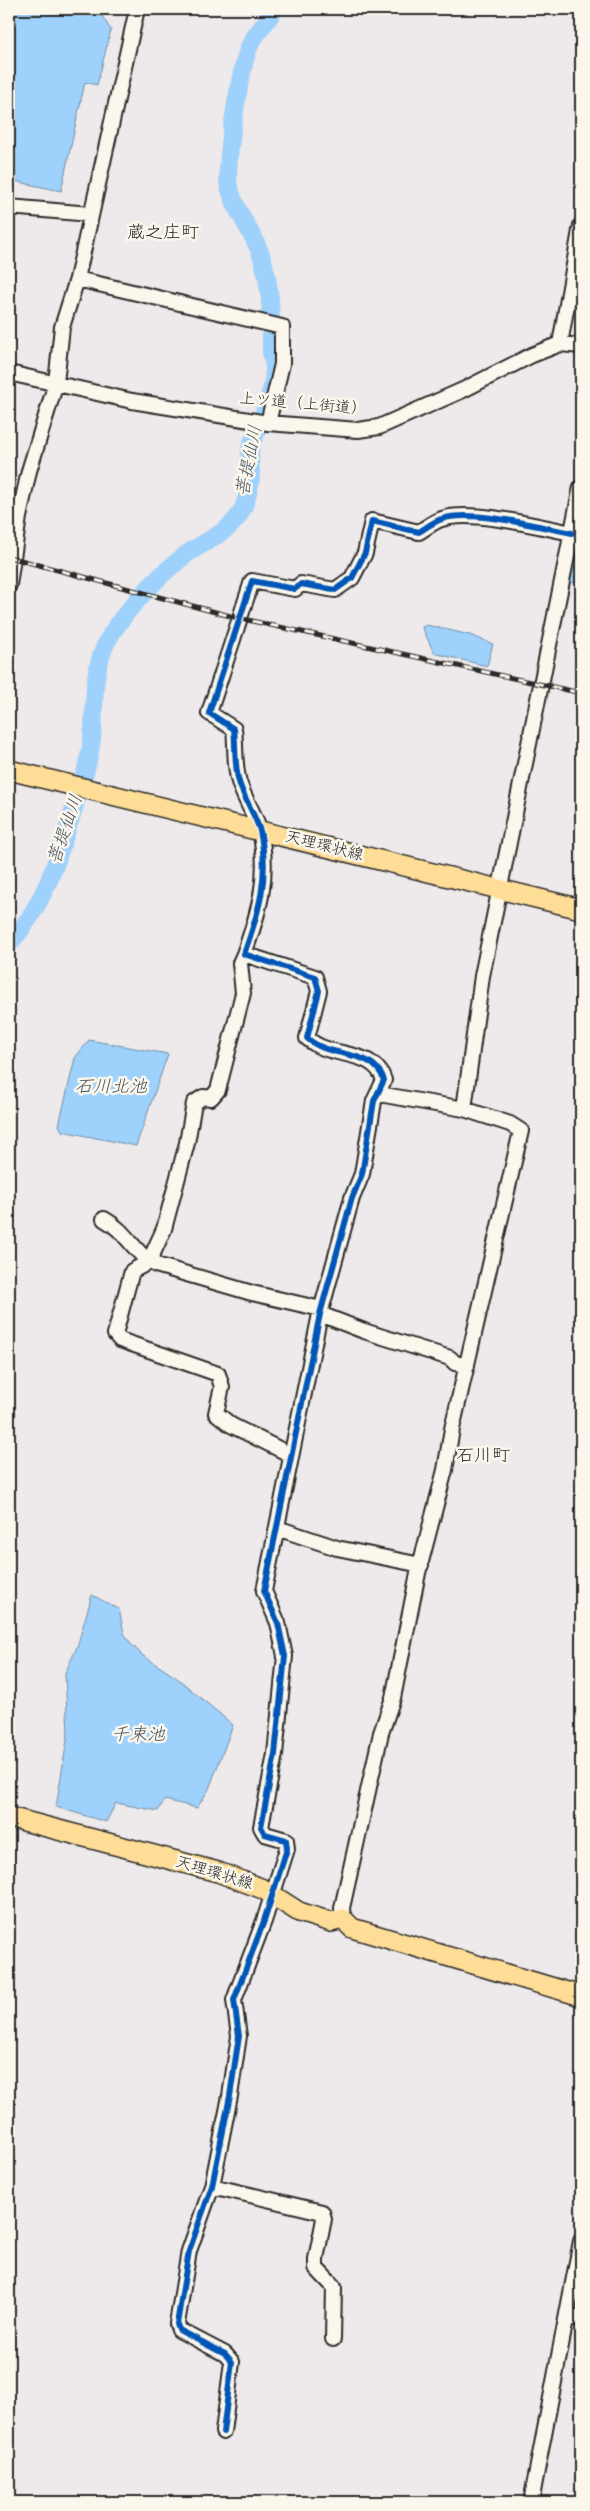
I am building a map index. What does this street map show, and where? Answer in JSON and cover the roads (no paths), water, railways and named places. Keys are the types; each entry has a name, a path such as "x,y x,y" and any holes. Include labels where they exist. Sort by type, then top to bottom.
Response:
{"main road":[{"name":"天理環状線","path":"9,770 581,909"},
{"name":"天理環状線","path":"9,1817 218,1872 263,1889 272,1897 299,1912 331,1922 343,1919 352,1928 581,1996"}],"street":[{"path":"9,586 19,517 29,471 56,383 62,327 77,279 137,9"},
{"path":"9,207 90,214"},
{"path":"560,344 581,225"},
{"path":"77,279 282,327 282,364 268,423"},
{"name":"上ツ道（上街道）","path":"9,373 132,401 268,423 358,430 379,427 463,390 532,355 560,344 581,346"},
{"path":"464,1108 482,976 581,491"},
{"path":"291,1455 230,1425 216,1413 222,1387 218,1374 120,1340 115,1334 132,1271 149,1262 164,1229 174,1196 194,1103 203,1097 211,1098 218,1090 243,993 240,963 260,908 263,893 264,864 260,831 239,780 234,729 209,713 252,581 288,589 295,589 301,584 335,590 352,578 365,553 372,521 419,532 442,519 455,516 502,519 572,533"},
{"path":"223,2432 232,2362 225,2354 179,2330 177,2324 190,2251 212,2186 239,2036 234,2000 272,1897 287,1849 286,1840 265,1834 261,1828 275,1754 285,1675 285,1656 278,1623 264,1591 320,1311 352,1198 362,1174 374,1101 379,1094 384,1080 375,1065 361,1058 316,1047 308,1038 319,990 315,976 244,954"},
{"path":"343,1919 342,1908 381,1733 393,1698 421,1565 445,1470 452,1428 521,1131 510,1124 464,1108 379,1094"},
{"path":"104,1219 116,1226 149,1262 320,1311 364,1331 450,1358 455,1363 467,1366"},
{"path":"277,1528 337,1548 421,1565"},
{"path":"212,2186 322,2212 324,2219 316,2268 334,2287 333,2339"},
{"path":"531,2502 581,2241"},
{"path":"567,2316 581,2319"}],"water":[{"path":"9,9 69,9 102,16 111,30 97,85 85,82 61,191 9,180"},
{"path":"574,550 581,550 581,584 568,581"},
{"path":"427,625 470,635 493,644 487,666 434,653 422,627"},
{"name":"石川北池","path":"89,1040 168,1054 136,1146 62,1131 59,1125 75,1058"},
{"name":"千束池","path":"92,1595 119,1609 124,1633 131,1644 142,1655 177,1678 233,1725 209,1789 197,1808 165,1800 158,1811 116,1803 106,1822 56,1807 68,1734 65,1673 77,1647"}],"waterway":[{"name":"菩提仙川","path":"9,944 32,915 48,883 61,849 89,758 96,680 105,646 129,610 163,574 184,556 230,526 241,512 247,498 251,477 250,449 268,399 274,368 271,353 270,301 267,276 260,252 232,195 228,175 231,137 238,91 247,53 253,39 275,9"}],"railway":[{"path":"9,557 234,617 581,693"}],"district":[{"name":"蔵之庄町","path":"163,234"},
{"name":"石川町","path":"483,1457"}]}
